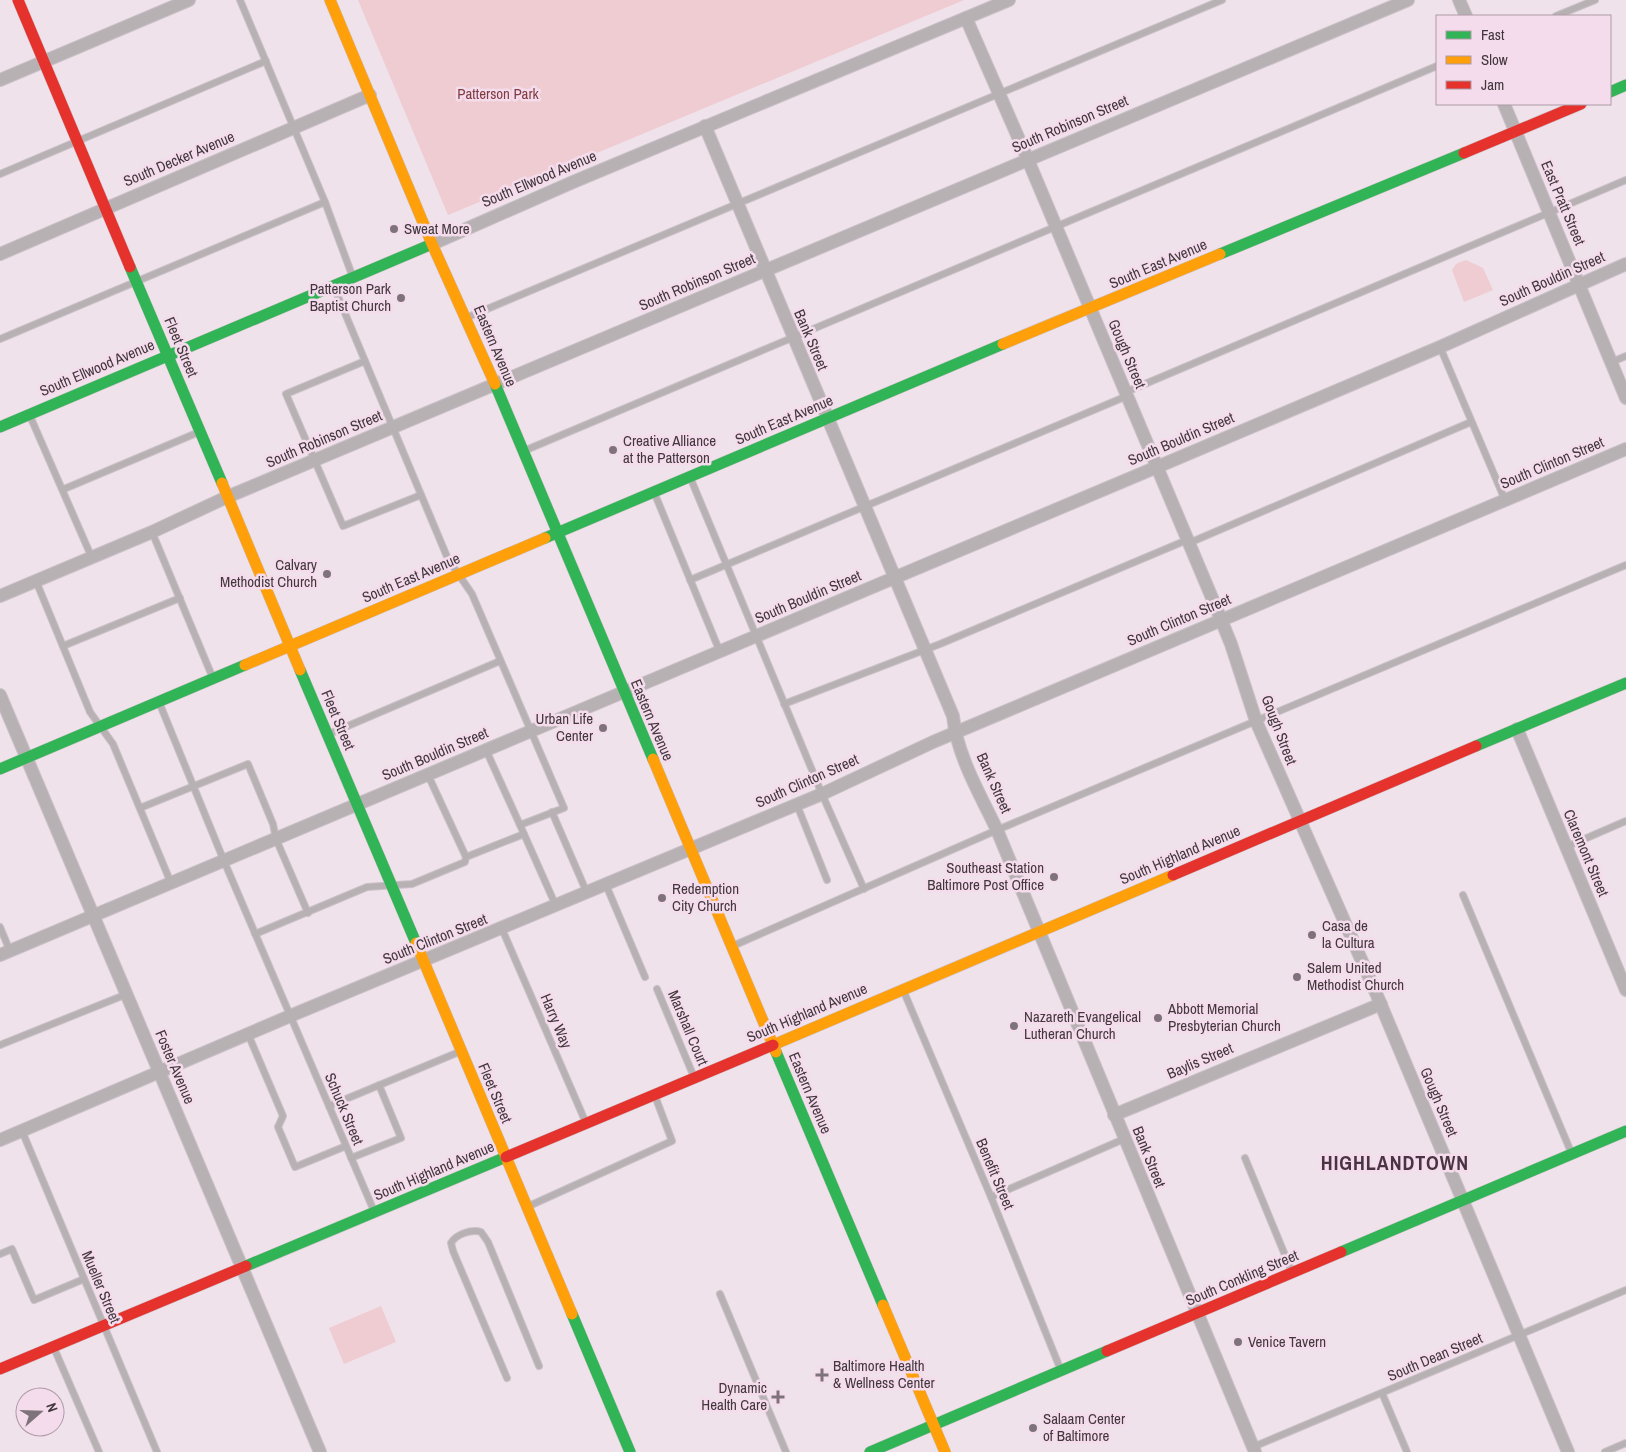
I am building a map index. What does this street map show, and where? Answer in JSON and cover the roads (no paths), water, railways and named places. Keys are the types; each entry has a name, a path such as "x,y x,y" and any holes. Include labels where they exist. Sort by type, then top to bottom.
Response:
{"street":[{"name":"Fleet Street","path":"18,0 630,1452"},
{"path":"0,80 189,0"},
{"name":"Eastern Avenue","path":"330,0 432,244 495,384 944,1452"},
{"name":"South Ellwood Avenue","path":"0,427 334,287 706,126 1009,0"},
{"name":"South Robinson Street","path":"0,596 92,558 314,460 1408,0"},
{"path":"1459,0 1466,15"},
{"name":"Gough Street","path":"966,18 1028,160 1221,620 1256,721 1381,1004 1568,1452"},
{"path":"1611,92 1626,85"},
{"name":"South Decker Avenue","path":"0,254 370,95"},
{"name":"East Pratt Street","path":"1504,105 1626,398"},
{"name":"South East Avenue","path":"0,769 826,418 1579,105"},
{"name":"Bank Street","path":"706,126 826,418 953,716 955,733 1254,1449"},
{"name":"South Bouldin Street","path":"5,953 1440,347 1579,283 1626,264"},
{"name":"South Clinton Street","path":"0,1140 290,1016 822,794 955,733 1626,449"},
{"name":"South Highland Avenue","path":"0,1369 586,1124 1626,683"},
{"name":"Foster Avenue","path":"0,695 320,1452"},
{"name":"Claremont Street","path":"1517,729 1626,990"},
{"name":"Baylis Street","path":"1114,1114 1381,1004"},
{"name":"South Conkling Street","path":"870,1452 1626,1131"}],"lane":[{"path":"240,0 325,202 353,278"},
{"path":"466,317 738,205 1222,0"},
{"path":"1558,15 1595,0"},
{"path":"0,174 266,61"},
{"path":"523,451 793,339 1436,66"},
{"path":"690,580 1626,180"},
{"path":"0,339 325,202"},
{"path":"334,287 448,559 472,594 564,808 520,825"},
{"path":"1440,347 1505,500"},
{"path":"1612,362 1626,356"},
{"path":"365,361 286,394 343,526 421,495"},
{"path":"30,415 64,489 92,558"},
{"path":"784,704 925,650 1472,422"},
{"path":"64,489 200,432"},
{"path":"690,476 784,704 864,889"},
{"path":"654,491 720,652"},
{"path":"152,532 213,678"},
{"path":"732,947 997,830 1626,566"},
{"path":"36,581 90,712 113,744 171,883"},
{"path":"63,646 180,598"},
{"path":"328,734 500,661"},
{"name":"Schuck Street","path":"158,701 224,861 375,1212"},
{"path":"486,750 556,906"},
{"path":"140,808 248,764 273,824 276,839 308,913"},
{"path":"255,934 367,887 412,884 465,862 466,857 428,774"},
{"path":"798,804 827,880"},
{"path":"552,812 587,893"},
{"path":"1566,847 1626,821"},
{"path":"466,857 524,834"},
{"path":"606,885 645,977"},
{"path":"1463,895 1572,1154"},
{"path":"0,927 5,953"},
{"name":"Harry Way","path":"502,929 586,1124"},
{"name":"Marshall Court","path":"657,989 695,1078"},
{"name":"Benefit Street","path":"902,989 991,1197 1061,1371"},
{"path":"0,1044 127,994"},
{"path":"248,1034 283,1116 278,1127 295,1167 346,1146"},
{"path":"329,1106 461,1051"},
{"path":"351,1158 400,1138 379,1085"},
{"path":"527,1207 672,1141 655,1094"},
{"name":"Mueller Street","path":"22,1131 157,1452"},
{"path":"991,1197 1124,1140"},
{"path":"1245,1158 1292,1273"},
{"path":"507,1378 451,1243 454,1238 474,1230 481,1232 488,1242 538,1366"},
{"path":"0,1254 12,1249 34,1300 84,1279"},
{"name":"South Dean Street","path":"1254,1449 1626,1290"},
{"path":"720,1294 786,1452"},
{"path":"54,1347 99,1452"},
{"path":"1382,1393 1407,1452"},
{"path":"1605,1452 1626,1443"}],"place":[{"name":"Sweat More","path":"394,229"},
{"name":"Patterson Park Baptist Church","path":"401,298"},
{"name":"Creative Alliance at the Patterson","path":"613,450"},
{"name":"Calvary Methodist Church","path":"327,574"},
{"name":"Urban Life Center","path":"603,728"},
{"name":"Southeast Station Baltimore Post Office","path":"1054,877"},
{"name":"Redemption City Church","path":"662,898"},
{"name":"Casa de la Cultura","path":"1312,935"},
{"name":"Salem United Methodist Church","path":"1297,977"},
{"name":"Abbott Memorial Presbyterian Church","path":"1158,1018"},
{"name":"Nazareth Evangelical Lutheran Church","path":"1014,1026"},
{"name":"Venice Tavern","path":"1238,1342"},
{"name":"Baltimore Health & Wellness Center","path":"822,1375"},
{"name":"Dynamic Health Care","path":"778,1397"},
{"name":"Salaam Center of Baltimore","path":"1033,1428"}],"district":[{"name":"HIGHLANDTOWN","path":"1395,1163"}],"park label":[{"name":"Patterson Park","path":"498,94"}]}
